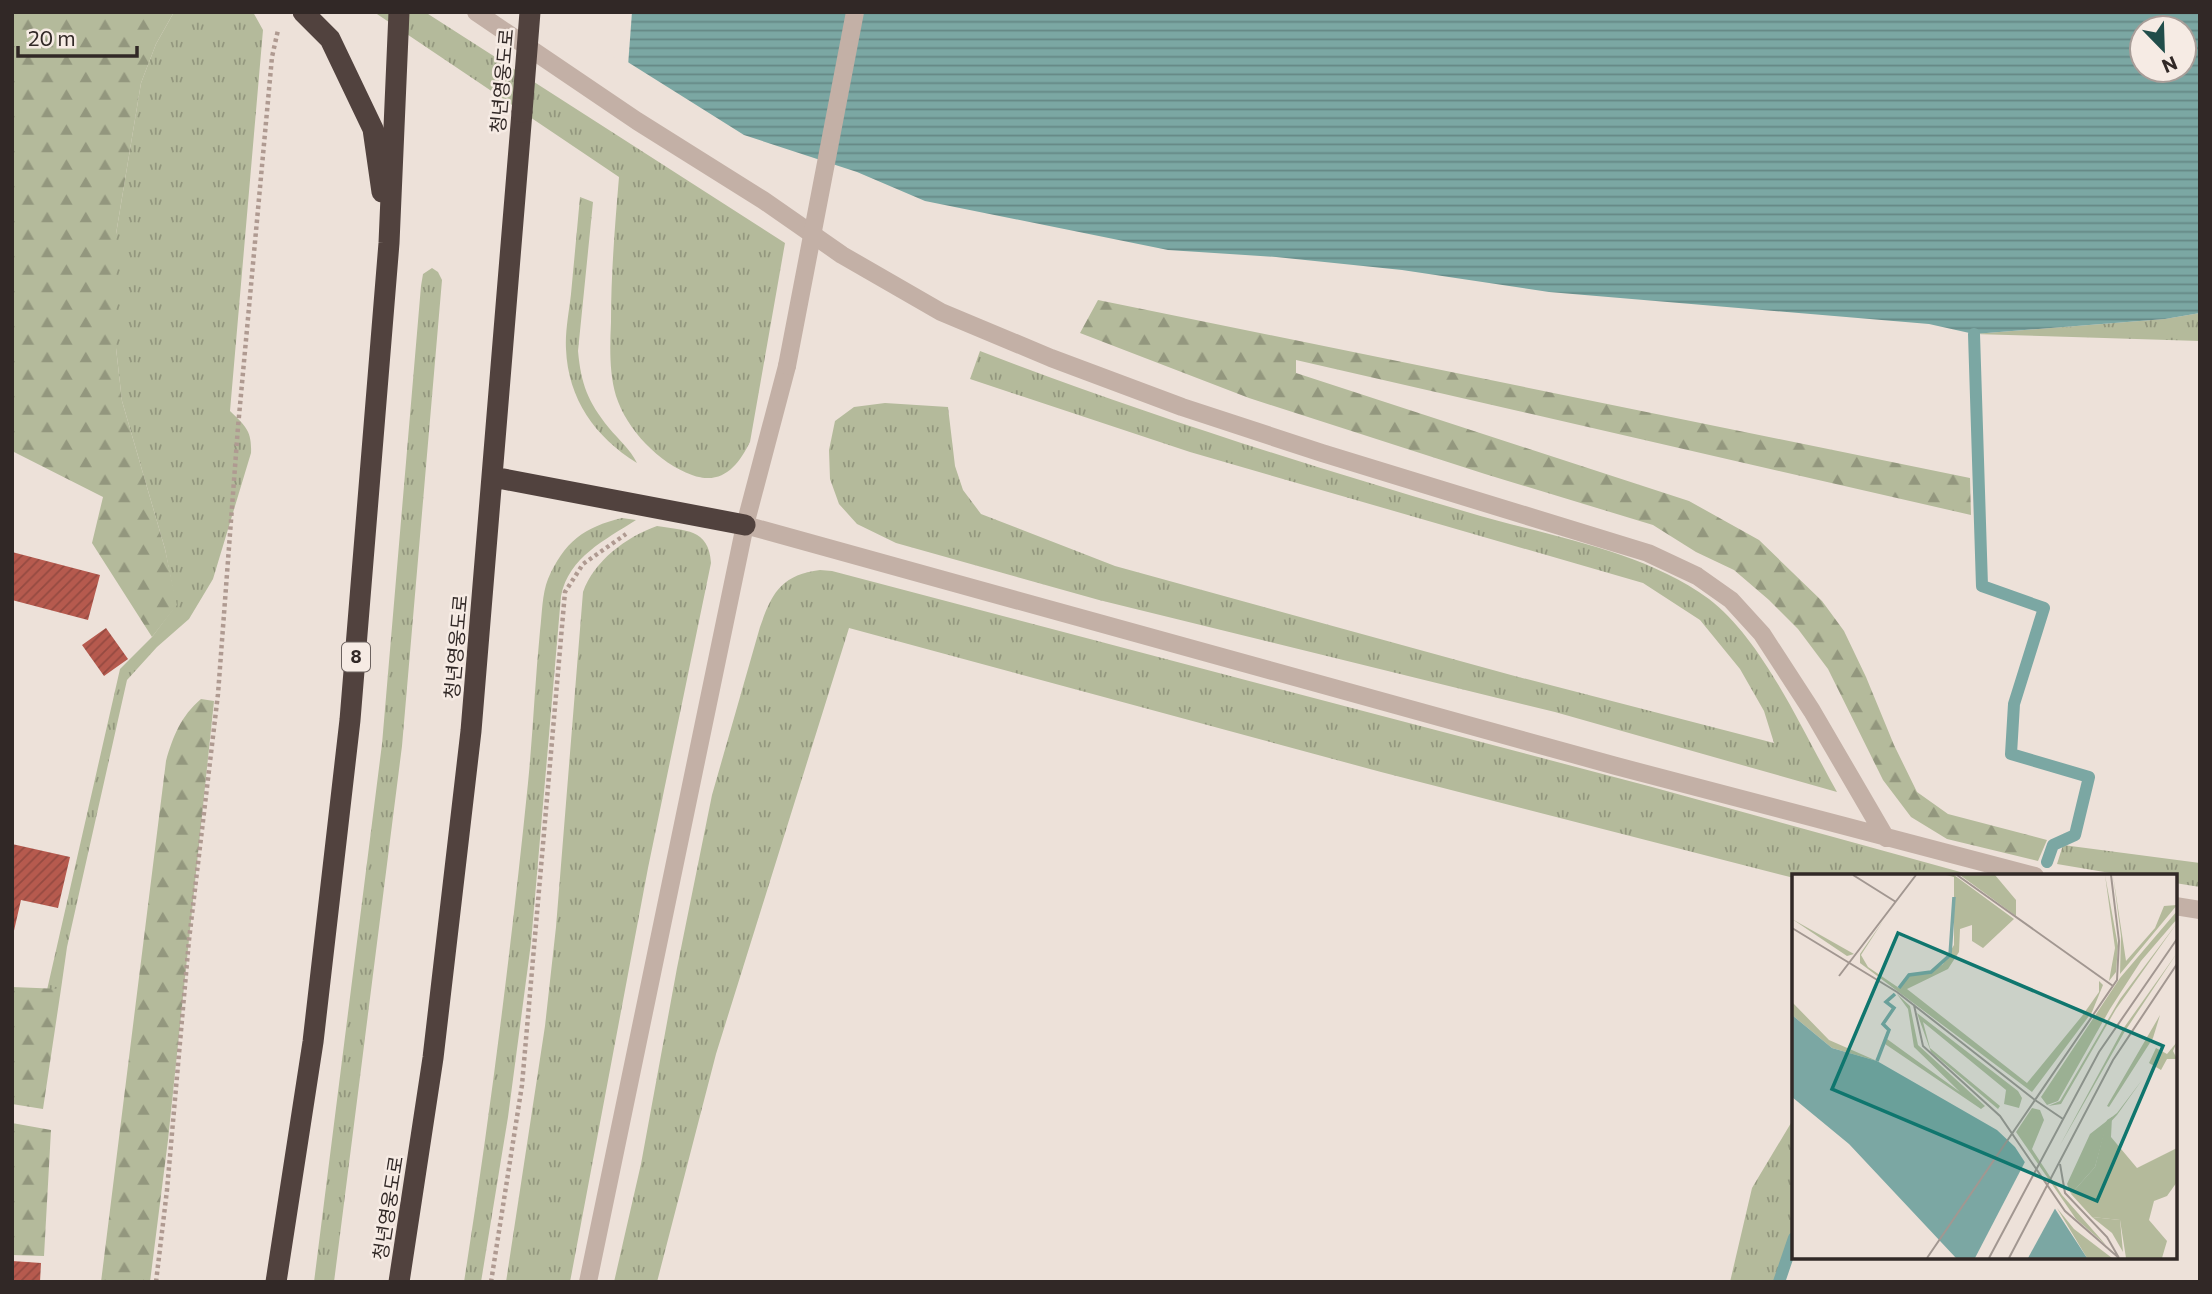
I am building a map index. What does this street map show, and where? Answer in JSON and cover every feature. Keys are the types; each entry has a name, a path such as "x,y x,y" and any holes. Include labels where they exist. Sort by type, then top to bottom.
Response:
{"highway":[{"path":"303,12 330,39 373,130 390,243"},
{"name":"청년영웅도로","path":"399,1282 433,1058 470,745 530,12"},
{"name":"8","path":"276,1282 313,1042 350,720 390,243 399,20"},
{"path":"492,477 744,525"}],"street":[{"path":"476,12 637,121 763,200 842,255 941,312 1051,358 1182,407 1322,453 1648,552 1697,576 1731,600 1762,634 1812,712 1886,838"},
{"path":"588,1282 744,525 787,366 855,12"},
{"path":"744,525 1886,838 2027,874"},
{"path":"2177,906 2200,910"}],"path":[{"path":"156,1282 167,1191 189,940 218,694 239,414 272,57 280,23"},
{"path":"491,1282 522,1085 565,592 583,564 662,510"}],"green space":[{"path":"12,12 174,12 156,44 141,83 116,234 116,348 122,401 165,549 177,605 152,637 92,543 103,497 12,451"},
{"path":"174,12 253,12 263,30 230,411 246,429 251,453 213,579 189,619 157,647 127,680 67,947 61,989 47,990 120,669 152,637 176,605 165,549 122,401 116,348 116,234 141,83 156,44"},
{"path":"374,12 425,12 785,243 750,442 728,472 712,478 703,478 680,470 656,454 636,433 616,396 610,340 619,177"},
{"path":"580,197 593,202 578,351 581,373 596,410 637,463 608,441 586,415 572,384 568,367 566,335"},
{"path":"432,268 442,280 402,746 334,1282 314,1282 382,744 421,286 423,274"},
{"path":"1098,300 1970,478 1971,515 1296,360 1296,373 1689,501 1759,540 1822,601 1844,631 1917,792 1948,814 2047,840 2038,861 1947,839 1911,817 1883,780 1828,669 1798,629 1734,570 1696,552 1653,525 1249,398 1080,333"},
{"path":"2200,313 2200,341 1974,334 2165,319"},
{"path":"980,351 1100,395 1283,456 1623,556 1682,582 1709,599 1747,638 1780,688 1837,792 1555,712 1099,600 896,543 857,524 839,504 830,479 829,450 835,421 854,407 885,403 948,407 955,466 963,490 981,514 1115,566 1511,675 1774,743 1764,711 1740,669 1700,620 1643,583 1190,452 970,379"},
{"path":"622,518 636,520 580,560 565,582 561,596 531,943 508,1117 481,1282 464,1282 514,908 528,783 544,591 554,566 568,546 597,526"},
{"path":"657,526 694,533 700,537 706,543 711,563 648,868 570,1282 506,1282 545,1026 556,927 583,592 603,560 634,537"},
{"path":"832,571 1652,787 1968,874 1792,874 1792,877 1381,772 849,628 716,1054 657,1282 614,1282 641,1164 712,795 769,604 787,581 807,572"},
{"path":"201,699 214,701 168,1140 150,1282 101,1282 166,761 179,727 188,712"},
{"path":"2063,845 2200,863 2200,887 2177,883 2177,874 2116,874 2057,864"},
{"path":"12,987 61,989 43,1109 12,1104"},
{"path":"1792,1121 1792,1236 1776,1282 1730,1282 1752,1188"},
{"path":"12,1123 51,1130 44,1256 12,1255"}],"water":[{"path":"548,12 2200,12 2200,313 2165,319 1974,334 1929,324 1549,292 1402,270 1276,257 1168,250 925,201 857,172 744,135"}],"pier":[{"path":"545,12 632,12 628,66 546,15"}],"building":[{"path":"12,552 100,575 88,620 12,600"},
{"path":"106,628 128,659 104,676 82,645"},
{"path":"12,844 70,857 58,908 21,900 13,935"},
{"path":"12,1261 41,1263 40,1282 12,1282"}],"waterway":[{"path":"1974,334 1982,586 2044,608 2014,704 2011,754 2089,777 2075,835 2053,845 2047,862"},
{"path":"1779,1282 1792,1244"}]}
